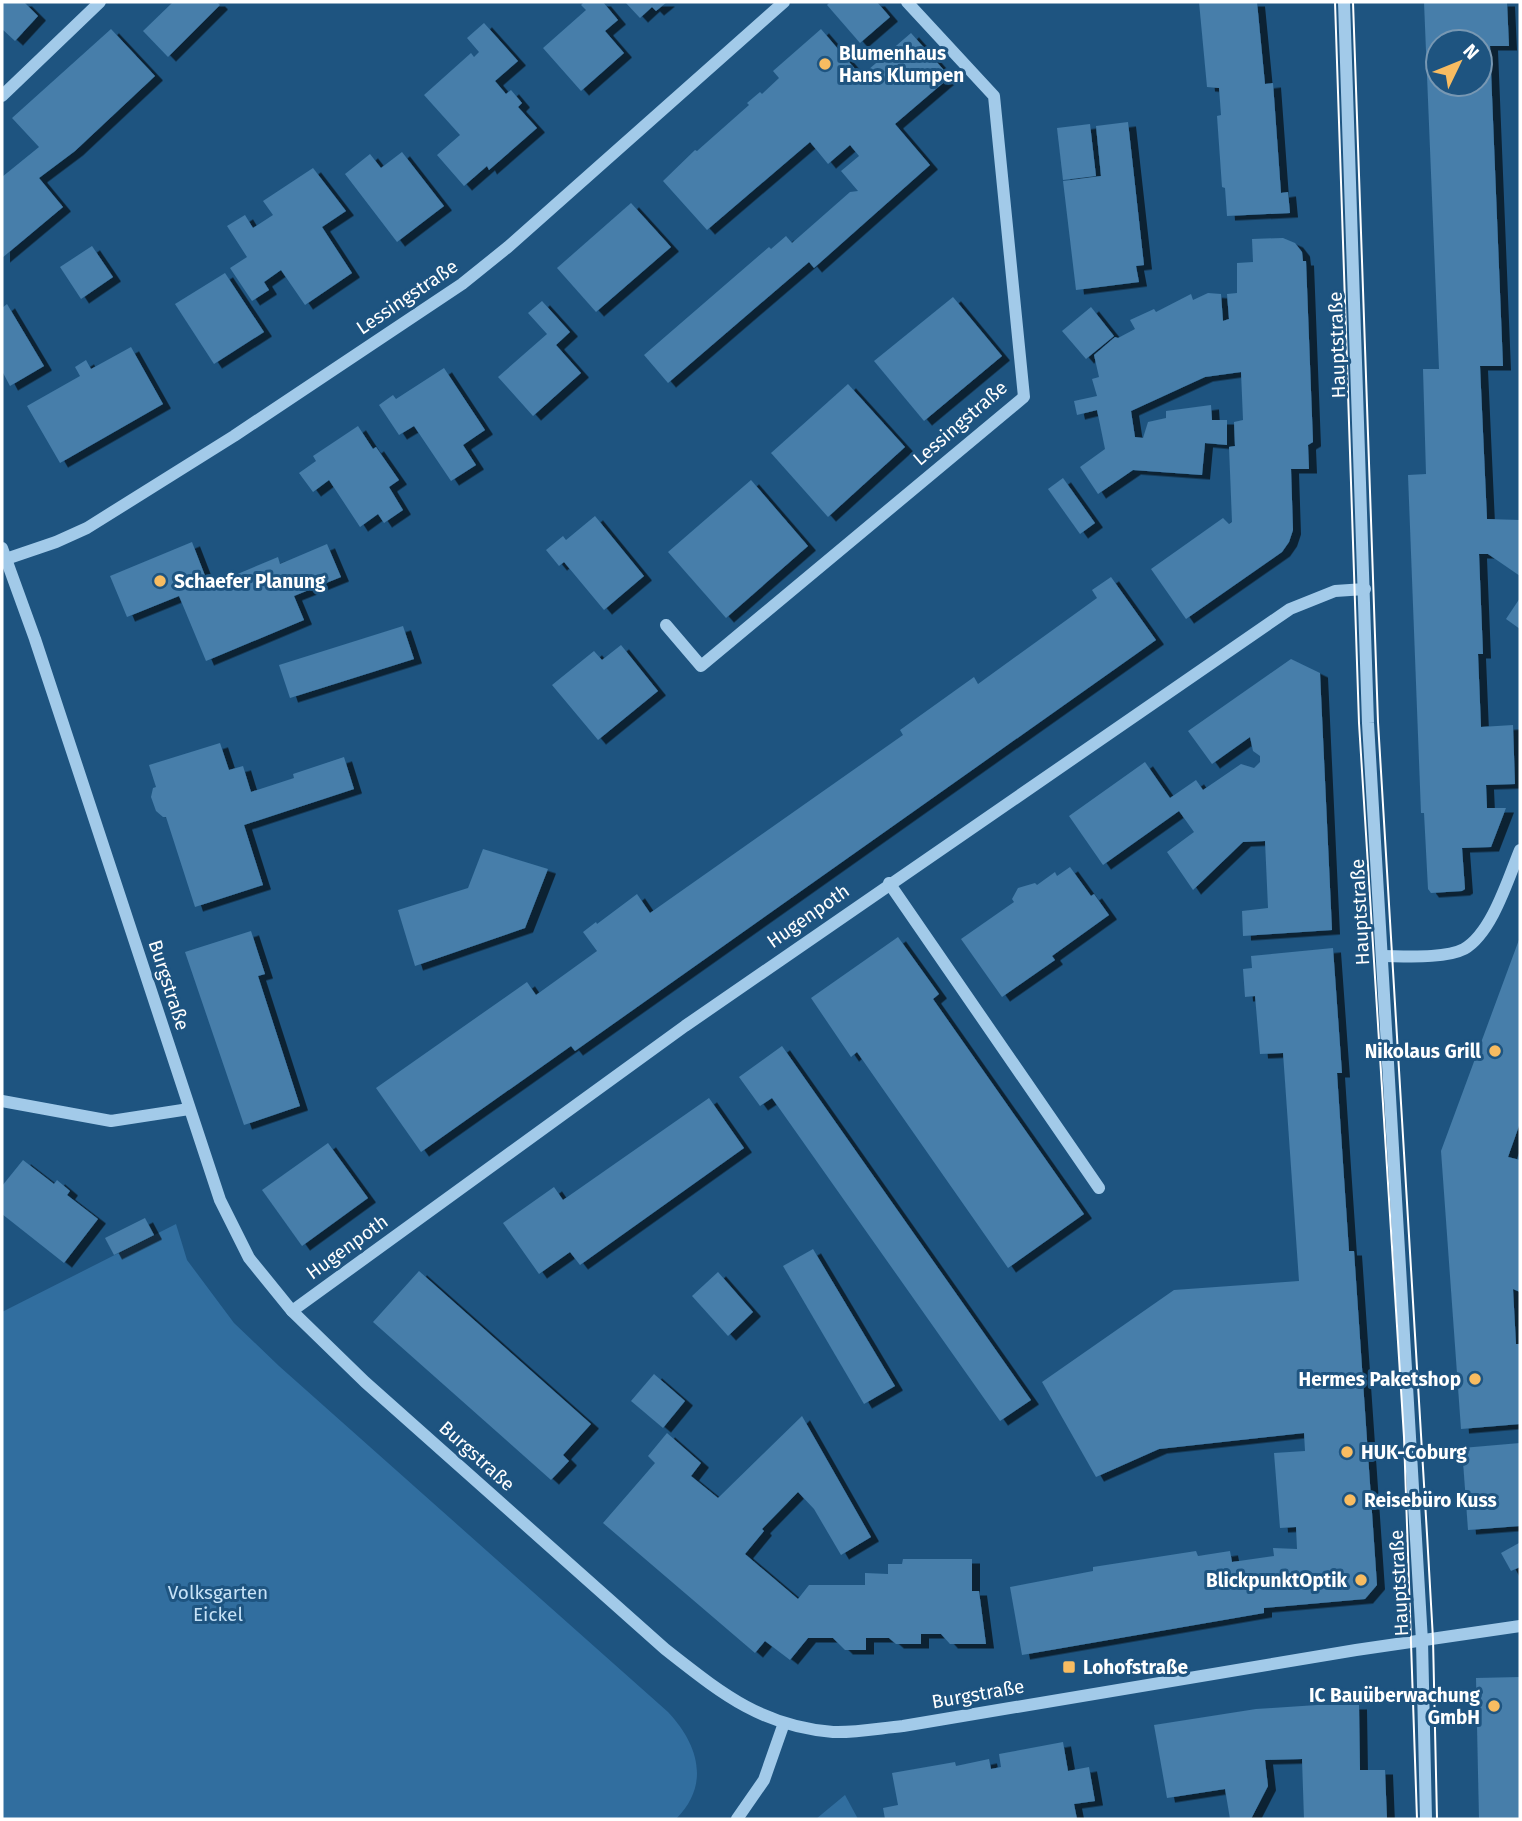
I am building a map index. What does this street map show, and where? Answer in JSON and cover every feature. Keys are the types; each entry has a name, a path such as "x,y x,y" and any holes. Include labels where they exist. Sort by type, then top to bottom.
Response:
{"street":[{"path":"2,96 100,2"},
{"name":"Lessingstraße","path":"666,625 701,666 1024,397 994,96 907,2"},
{"name":"Hauptstraße","path":"1344,2 1368,723 1422,1641 1426,1819"},
{"name":"Lessingstraße","path":"4,554 56,542 87,528 234,436 462,284 508,247 777,4"},
{"name":"Burgstraße","path":"4,554 39,652 220,1200 249,1258 292,1311 365,1382 665,1649 741,1706 784,1723 834,1732 903,1726 1520,1626"},
{"name":"Hugenpoth","path":"292,1311 684,1026 1290,609 1335,591 1365,589"},
{"path":"1382,956 1449,954 1473,942 1488,923 1520,850"},
{"path":"889,883 1099,1188"},
{"path":"2,1101 111,1121 189,1109"},
{"path":"737,1819 764,1780 784,1723"}],"green space":[{"name":"Volksgarten Eickel","path":"176,1224 187,1260 234,1323 668,1712 687,1737 696,1764 694,1792 676,1819 2,1819 2,1312"},
{"path":"845,1795 858,1819 816,1819"}],"building":[{"path":"2,2 24,2 38,16 15,41 2,29"},
{"path":"173,2 217,2 220,5 168,57 143,31"},
{"path":"584,2 603,2 618,20 605,31 624,53 581,91 543,48 586,10 581,5"},
{"path":"625,2 667,2 656,11 652,7 640,18"},
{"path":"830,2 877,2 890,17 860,43 827,5"},
{"path":"1199,2 1257,2 1265,84 1273,83 1281,193 1288,192 1290,213 1227,216 1217,116 1221,115 1219,88 1207,87"},
{"path":"1424,2 1507,2 1509,46 1494,46 1494,28 1425,28"},
{"path":"484,23 518,61 495,81 506,94 511,90 522,103 518,107 537,128 489,170 487,166 464,186 437,155 460,135 424,95 471,53 474,57 479,52 467,38"},
{"path":"111,29 155,76 75,151 39,178 63,207 2,258 2,177 39,147 12,118"},
{"path":"821,29 861,76 911,33 950,77 895,124 930,165 814,268 809,262 668,383 644,355 769,247 771,249 786,236 792,243 850,192 858,191 841,171 859,156 850,145 828,164 810,142 707,230 663,181 749,105 747,103 760,92 762,94 779,78 773,71"},
{"path":"1428,98 1492,98 1503,366 1480,366 1487,519 1520,520 1520,576 1488,554 1479,554 1483,654 1478,654 1481,727 1513,725 1515,784 1486,785 1487,808 1506,808 1491,847 1462,848 1465,889 1431,893 1428,889 1424,813 1421,813 1408,475 1426,474 1423,369 1439,369"},
{"path":"1128,122 1144,265 1136,266 1139,282 1076,290 1063,181 1101,176 1096,126"},
{"path":"1090,124 1096,176 1063,180 1057,128"},
{"path":"402,152 444,206 397,242 345,174 370,154 381,168"},
{"path":"313,168 346,211 322,227 352,273 305,305 281,270 264,282 269,290 252,301 230,268 247,257 227,226 245,215 253,228 273,215 263,201"},
{"path":"631,203 671,247 596,312 557,268"},
{"path":"1283,238 1295,243 1302,252 1303,261 1306,261 1313,442 1308,445 1309,469 1291,469 1293,530 1282,552 1186,619 1151,569 1223,518 1229,524 1232,522 1229,447 1235,446 1234,422 1243,420 1241,372 1205,377 1131,411 1135,437 1143,438 1148,422 1166,418 1166,411 1211,405 1212,420 1227,420 1227,445 1205,443 1202,475 1133,470 1098,494 1080,467 1105,449 1097,410 1077,415 1074,401 1097,396 1092,379 1099,377 1094,355 1115,337 1135,329 1130,320 1154,309 1156,312 1191,294 1193,300 1208,293 1221,294 1223,321 1229,319 1227,294 1237,293 1237,263 1253,262 1252,239"},
{"path":"92,246 113,277 81,299 60,267"},
{"path":"225,273 264,332 214,364 175,304"},
{"path":"953,297 1002,356 924,421 874,361"},
{"path":"542,301 570,332 556,345 581,373 533,416 498,377 547,334 528,313"},
{"path":"7,304 44,366 10,386 2,371 2,308"},
{"path":"1091,307 1114,336 1086,359 1062,331"},
{"path":"131,347 163,404 60,463 27,406 80,376 75,367 86,360 91,369"},
{"path":"444,368 485,430 463,445 476,465 451,481 414,426 399,435 379,405 393,395 396,399"},
{"path":"848,384 905,447 828,517 771,453"},
{"path":"358,426 399,480 389,487 403,510 384,523 378,514 360,527 329,480 313,492 299,473 316,461 313,456"},
{"path":"1063,478 1095,523 1080,534 1048,489"},
{"path":"751,480 808,546 726,618 668,552"},
{"path":"595,516 644,576 604,610 564,562 559,566 546,550 563,536 566,540"},
{"path":"192,542 209,586 278,557 280,564 327,544 341,577 294,596 304,620 206,661 179,596 127,617 110,576"},
{"path":"1111,577 1156,640 575,1051 571,1046 421,1152 376,1088 527,982 536,995 597,951 583,932 596,922 597,924 637,894 650,913 903,735 900,730 974,677 978,684 1097,598 1092,590"},
{"path":"1520,598 1520,629 1506,619"},
{"path":"403,626 414,659 290,698 279,665"},
{"path":"621,645 658,691 598,740 552,685 594,651 602,660"},
{"path":"1291,659 1320,673 1332,930 1243,936 1242,911 1268,908 1265,841 1243,842 1193,890 1167,852 1194,832 1179,811 1103,865 1069,816 1145,762 1170,798 1196,780 1203,790 1241,764 1254,768 1260,762 1260,756 1253,751 1250,737 1212,764 1188,731"},
{"path":"220,743 229,770 243,766 251,792 344,757 354,789 244,825 263,885 195,907 166,817 156,811 151,797 153,788 156,787 149,765"},
{"path":"483,849 548,869 525,928 415,966 398,910 468,888"},
{"path":"1070,867 1109,915 1052,956 1055,960 1002,997 961,939 1014,902 1012,899 1018,888 1035,883 1037,885 1055,872 1057,876"},
{"path":"251,931 265,974 258,976 300,1106 244,1125 185,952"},
{"path":"898,937 939,994 933,999 1084,1214 1008,1268 857,1052 851,1057 811,998"},
{"path":"1520,937 1520,1123 1508,1157 1520,1160 1520,1292 1513,1289 1516,1344 1520,1344 1520,1424 1461,1429 1441,1151"},
{"path":"1333,948 1342,1073 1337,1073 1349,1251 1354,1251 1377,1585 1365,1599 1264,1608 1264,1613 1022,1655 1010,1587 1093,1571 1093,1567 1196,1551 1198,1556 1230,1551 1232,1562 1274,1556 1273,1548 1297,1549 1296,1527 1280,1528 1274,1453 1305,1451 1304,1433 1159,1449 1096,1477 1042,1382 1174,1290 1299,1281 1283,1053 1260,1054 1255,996 1245,997 1243,969 1252,968 1251,956"},
{"path":"782,1046 1031,1400 1000,1421 772,1098 760,1106 739,1077"},
{"path":"709,1098 744,1148 580,1265 570,1252 539,1274 503,1223 554,1187 563,1200"},
{"path":"328,1143 368,1198 302,1246 262,1190"},
{"path":"23,1160 54,1184 57,1180 70,1191 67,1195 98,1219 64,1263 2,1214 2,1186"},
{"path":"145,1218 154,1235 114,1255 105,1238"},
{"path":"813,1249 895,1386 864,1404 783,1266"},
{"path":"419,1271 591,1424 563,1455 569,1461 551,1480 373,1322"},
{"path":"718,1272 753,1312 728,1336 692,1296"},
{"path":"654,1374 685,1401 663,1428 631,1401"},
{"path":"802,1416 871,1537 841,1555 814,1509 798,1492 762,1529 764,1531 745,1554 798,1599 809,1585 865,1585 865,1573 888,1574 888,1564 902,1564 903,1559 972,1559 972,1591 979,1591 986,1644 950,1644 941,1634 921,1634 921,1644 896,1644 889,1638 866,1638 866,1650 845,1650 833,1638 808,1638 790,1660 765,1641 755,1653 603,1523 655,1463 648,1456 667,1433 701,1463 691,1476 718,1498"},
{"path":"1520,1443 1520,1526 1468,1530 1462,1448"},
{"path":"1519,1543 1520,1567 1511,1571 1501,1553"},
{"path":"1520,1677 1520,1819 1479,1819 1476,1678"},
{"path":"1359,1705 1360,1770 1385,1770 1387,1819 1304,1819 1302,1759 1265,1760 1268,1786 1251,1819 1230,1819 1225,1789 1167,1798 1154,1725 1256,1709"},
{"path":"1063,1742 1068,1771 1089,1767 1095,1801 1074,1804 1077,1819 885,1819 883,1808 898,1805 892,1773 955,1762 956,1766 989,1759 991,1769 1001,1767 999,1754"}],"tram line":[{"path":"1335,2 1359,723 1404,1437 1417,1819"},
{"path":"1353,2 1378,722 1433,1639 1437,1819"}],"place":[{"name":"Blumenhaus Hans Klumpen","path":"825,64"},
{"name":"Schaefer Planung","path":"160,581"},
{"name":"Nikolaus Grill","path":"1495,1051"},
{"name":"Hermes Paketshop","path":"1475,1379"},
{"name":"HUK-Coburg","path":"1347,1452"},
{"name":"Reisebüro Kuss","path":"1350,1500"},
{"name":"BlickpunktOptik","path":"1361,1580"},
{"name":"Lohofstraße","path":"1069,1667"},
{"name":"IC Bauüberwachung GmbH","path":"1494,1706"}]}
